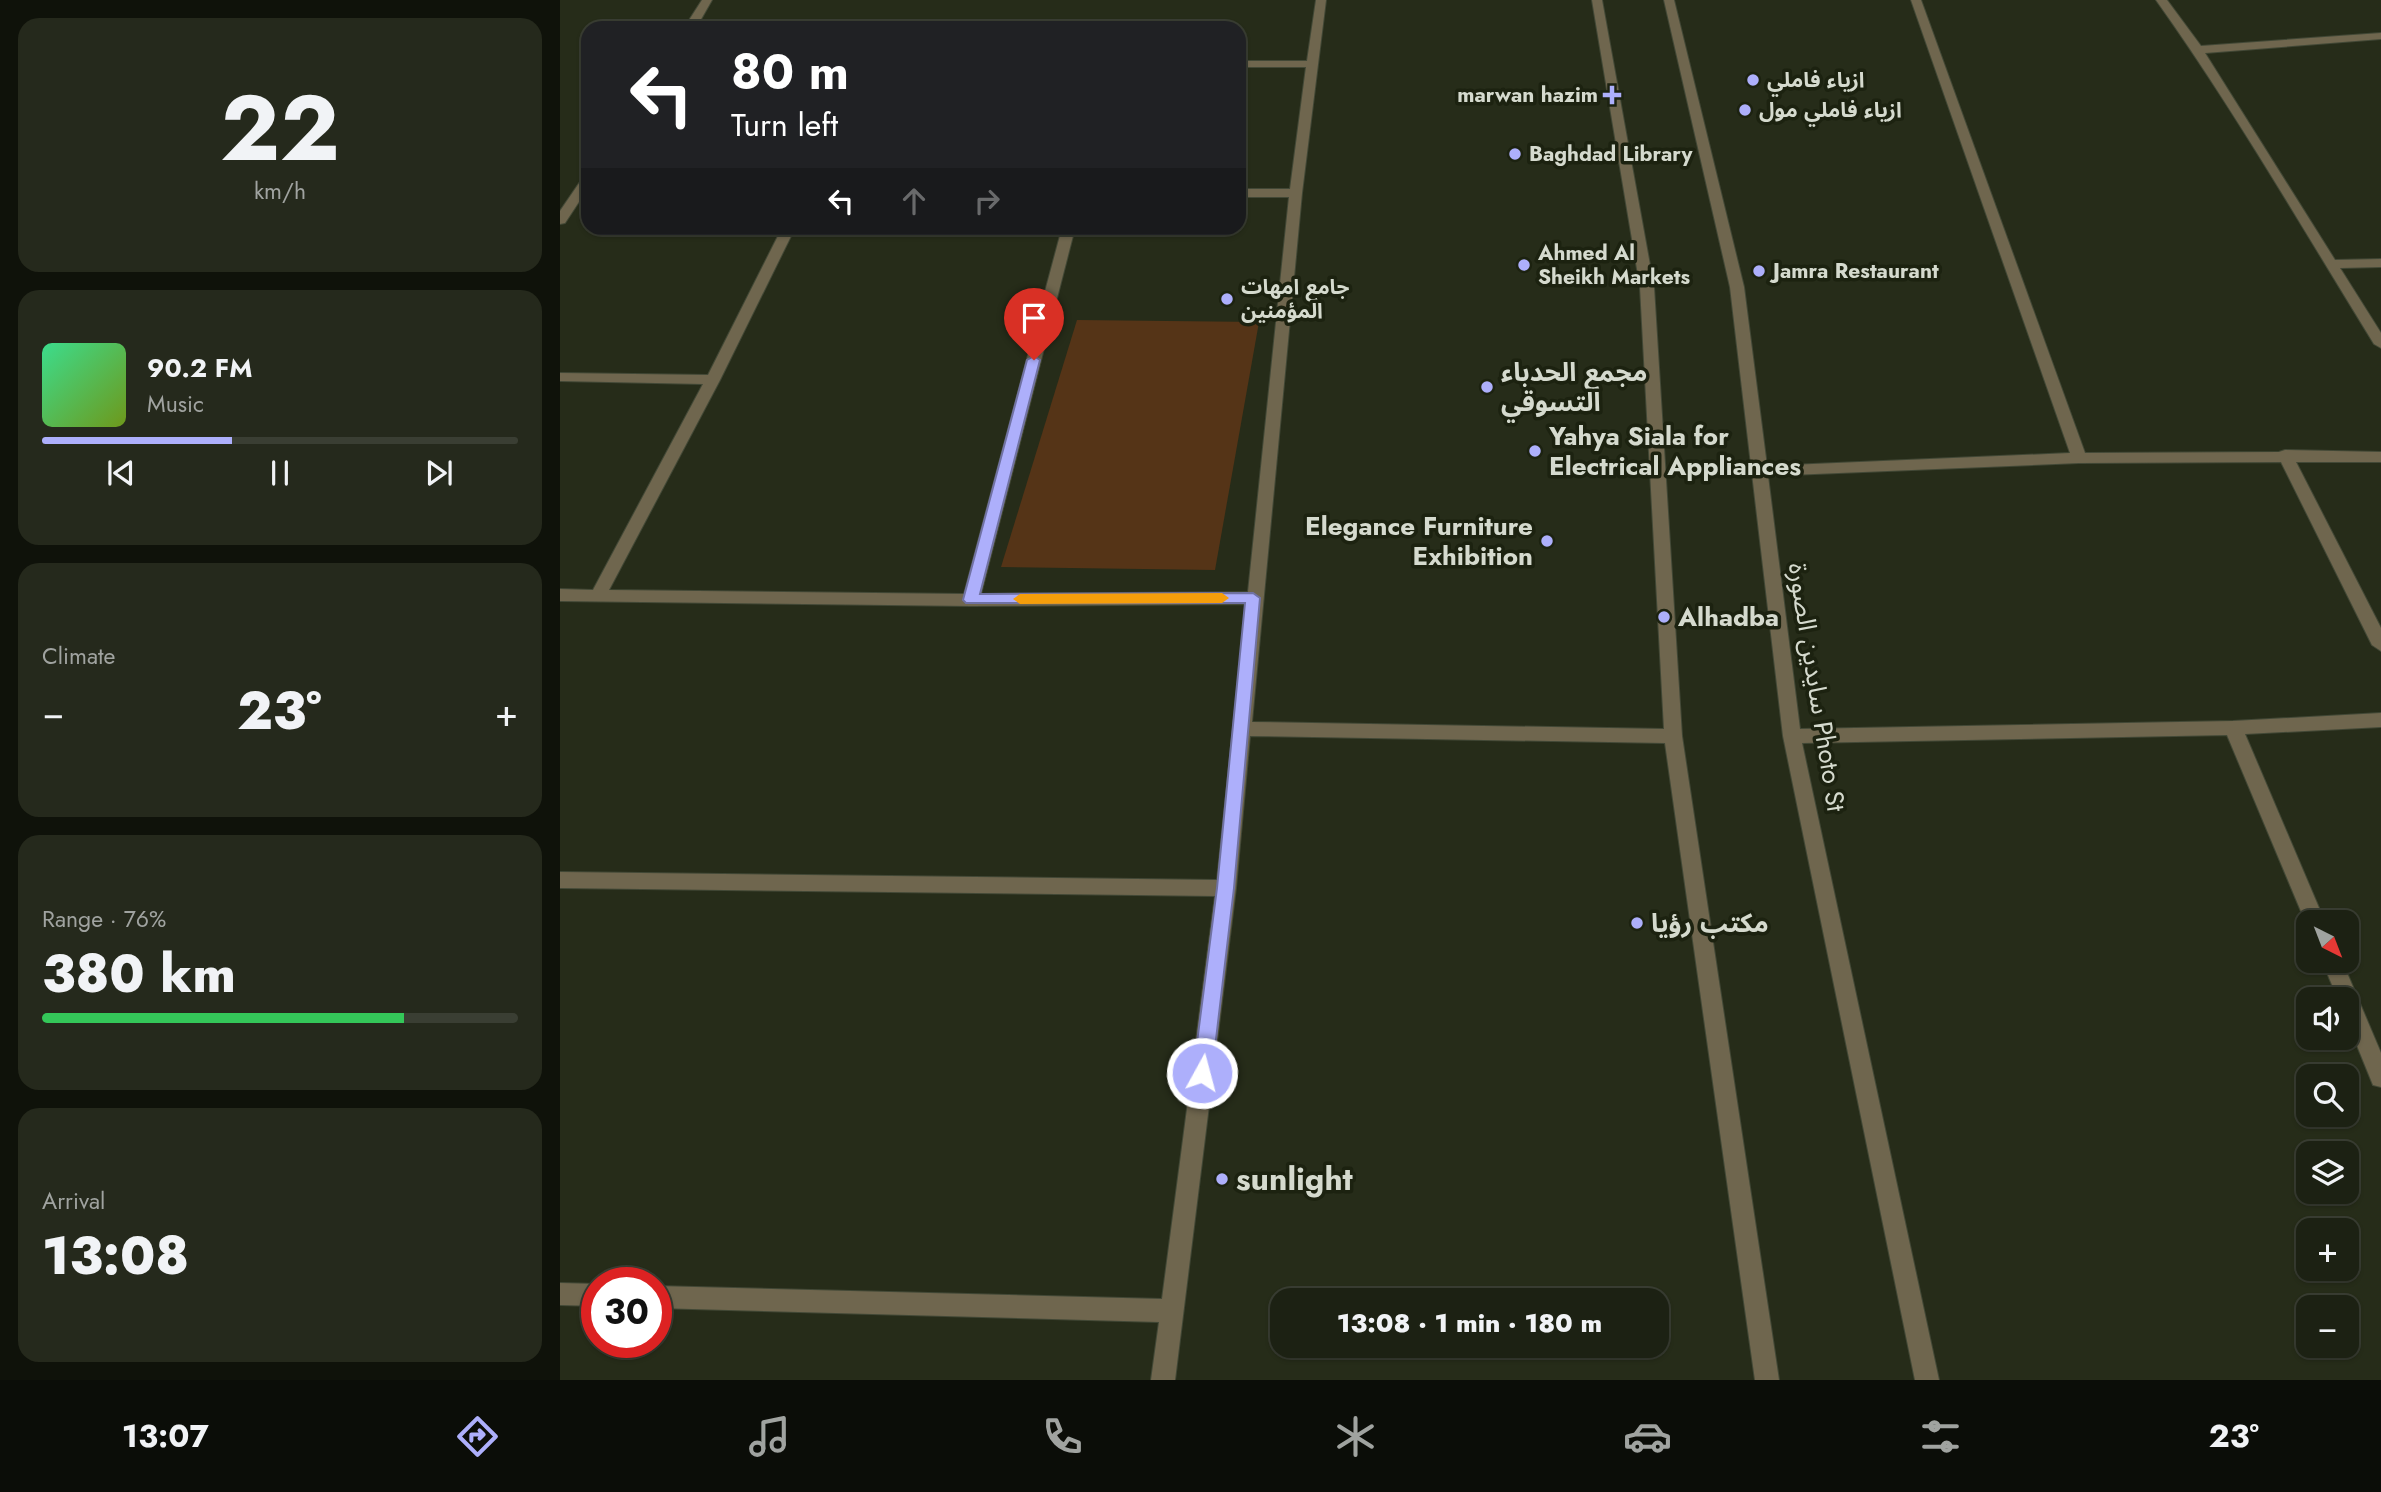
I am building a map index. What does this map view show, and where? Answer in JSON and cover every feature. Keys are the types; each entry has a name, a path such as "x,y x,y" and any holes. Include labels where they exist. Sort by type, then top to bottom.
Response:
{"street":[{"path":"694,21 707,0"},
{"path":"1163,1380 1226,888 1253,598 1296,193 1321,0"},
{"path":"1597,0 1647,287 1673,736 1767,1380"},
{"name":"سايدين الصورة Photo St","path":"1669,0 1737,287 1792,736 1927,1380"},
{"path":"1916,0 2079,458"},
{"path":"2161,0 2198,50 2381,344"},
{"path":"2198,50 2381,36"},
{"path":"1246,64 1311,64"},
{"path":"1246,194 1296,193"},
{"path":"560,220 581,196"},
{"path":"598,595 713,380 786,235"},
{"path":"971,600 1067,235"},
{"path":"2330,264 2381,263"},
{"path":"560,377 713,380"},
{"path":"1760,471 2079,458 2286,455 2381,457"},
{"path":"2286,455 2381,645"},
{"path":"560,595 971,600 1253,598"},
{"path":"1792,736 2233,727 2381,720"},
{"path":"2233,727 2310,910"},
{"path":"1241,729 1673,736"},
{"path":"560,880 1226,888"},
{"path":"2337,973 2381,1077"},
{"path":"560,1294 581,1295"},
{"path":"672,1297 1172,1311"}],"shaded area":[{"path":"1077,320 1259,322 1215,570 1001,567"}],"slow traffic":[{"path":"1020,599 1222,598"}],"place":[{"name":"ازياء فاملي","path":"1753,80"},
{"name":"marwan hazim","path":"1612,95"},
{"name":"ازياء فاملي مول","path":"1745,110"},
{"name":"Baghdad Library","path":"1515,154"},
{"name":"Ahmed Al Sheikh Markets","path":"1524,265"},
{"name":"Jamra Restaurant","path":"1759,271"},
{"name":"جامع امهات المؤمنين","path":"1227,299"},
{"name":"مجمع الحدباء التسوقي","path":"1487,387"},
{"name":"Yahya Siala for Electrical Appliances","path":"1535,451"},
{"name":"Elegance Furniture Exhibition","path":"1547,541"},
{"name":"Alhadba","path":"1664,617"},
{"name":"مكتب رؤيا","path":"1637,923"},
{"name":"sunlight","path":"1222,1179"}],"route":[{"path":"1034,360 971,600 1253,598 1226,888 1202,1073"}]}
